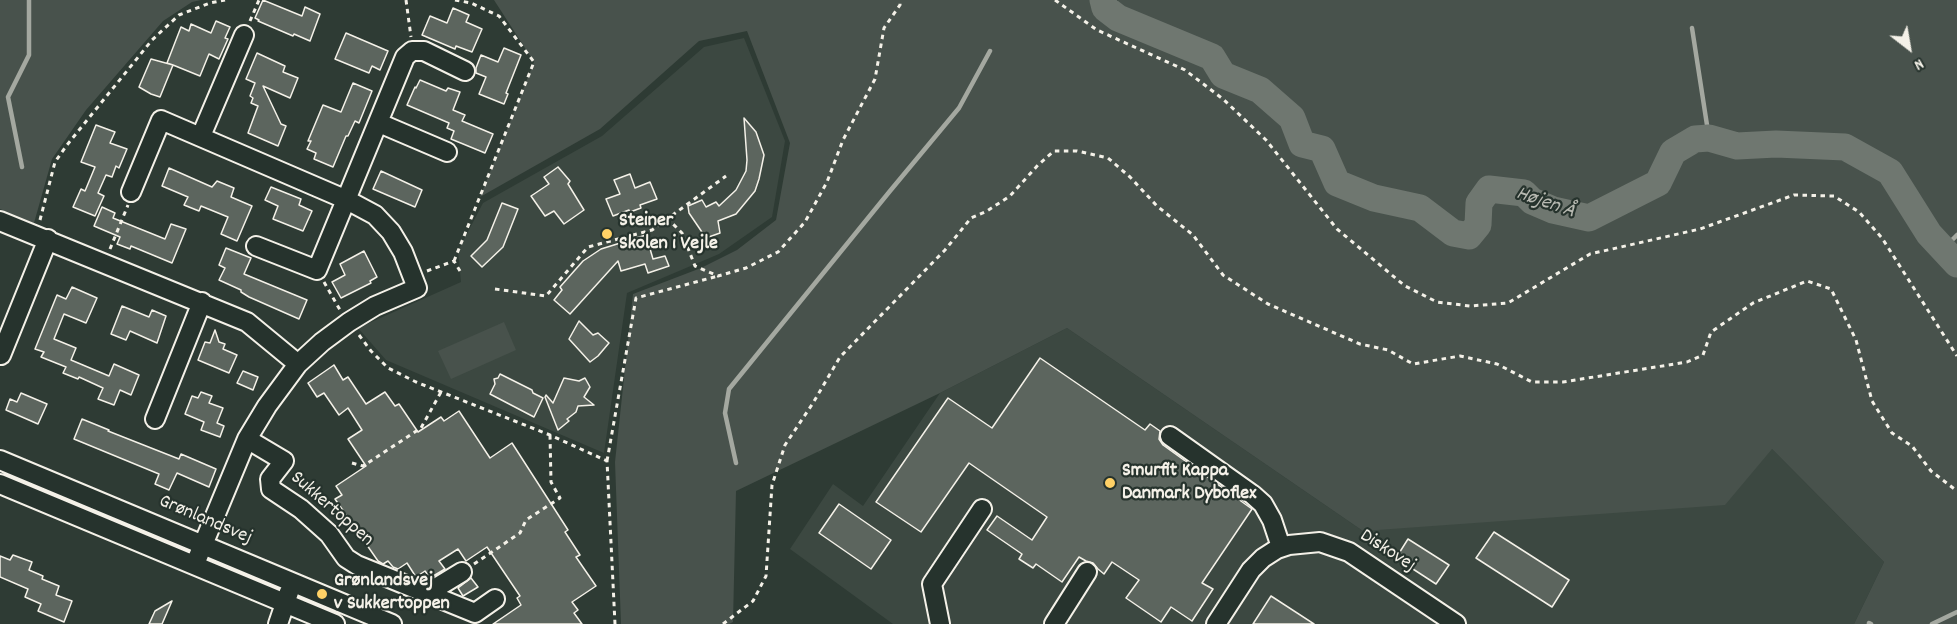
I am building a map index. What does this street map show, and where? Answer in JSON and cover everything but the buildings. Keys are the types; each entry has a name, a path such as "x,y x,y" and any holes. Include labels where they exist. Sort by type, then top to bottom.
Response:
{"street":[{"path":"201,136 244,35"},
{"path":"256,246 317,270 405,57 412,51 424,51 465,71"},
{"path":"131,192 161,120 347,200 375,215 391,232 403,252 417,288 375,306 349,322 298,364 267,406 247,439 195,564"},
{"path":"379,123 447,152"},
{"path":"0,221 41,232 247,322 298,364"},
{"path":"1,355 41,232"},
{"path":"155,419 202,302"},
{"path":"1170,436 1263,504 1272,520 1281,548"},
{"name":"Sukkertoppen","path":"247,439 284,461 270,479 271,489 301,509 329,534 346,558 357,565 475,613 495,599"},
{"name":"Grønlandsvej","path":"0,460 392,624"},
{"path":"0,484 335,624"},
{"path":"940,624 932,584 982,509"},
{"name":"Diskovej","path":"1216,624 1251,570 1263,558 1281,548 1320,542 1349,552 1456,624"},
{"path":"426,594 462,572"},
{"path":"1054,624 1087,572"},
{"path":"278,624 293,582"}],"path":[{"path":"41,232 55,162 152,40 179,15 225,0"},
{"path":"244,35 259,0"},
{"path":"406,0 412,51"},
{"path":"413,277 454,261 534,62 498,16 471,3 455,0"},
{"path":"615,624 607,461 636,298 746,268 778,252 805,222 827,182 843,140 875,79 884,27 900,5 900,0"},
{"path":"1055,0 1097,30 1185,70 1223,99 1266,140 1337,229 1405,286 1437,302 1470,306 1508,303 1590,254 1700,229 1794,195 1834,195 1859,212 1882,238 1957,356"},
{"path":"723,624 753,601 765,576 772,485 785,445 840,357 945,250 971,218 1010,196 1054,151 1077,151 1108,158 1130,177 1157,206 1193,235 1223,275 1268,304 1360,344 1388,350 1413,364 1460,356 1497,364 1532,382 1563,382 1687,362 1703,355 1711,332 1753,303 1806,281 1831,289 1856,340 1872,401 1892,433 1912,446 1931,471 1957,491"},
{"path":"495,289 546,296 588,247 652,230 726,176"},
{"path":"109,251 131,199 131,192"},
{"path":"668,218 682,232 695,266 718,276"},
{"path":"454,261 460,271"},
{"path":"317,270 342,314 371,351 388,368 607,461"},
{"path":"352,464 363,466 421,428 441,392"},
{"path":"462,572 520,532 526,520 560,498 551,482 550,435"}],"shaded area":[{"path":"0,0 201,0 192,2 163,21 86,110 52,159 34,223 0,209"},
{"path":"494,0 1957,0 1957,624 1854,624 1884,562 1772,449 1725,505 1363,531 1067,328 940,393 736,491 733,622 729,624 621,624 615,462 633,294 701,268 737,250 776,220 790,143 747,31 699,41 600,129 480,197 534,62"},
{"name":"Steiner Skolen i Vejle","path":"744,38 785,141 772,217 719,254 627,293 604,453 386,360 358,328 461,282 458,251 483,203 602,136 704,47"},
{"path":"504,322 516,350 451,379 438,351"},
{"path":"1067,328 1363,531 1772,449 1884,562 1854,624 893,624 790,549 833,484 863,506 940,393"}],"waterway":[{"path":"22,167 8,97 29,55 29,0"},
{"name":"Højen Å","path":"1103,0 1105,8 1118,18 1212,57 1223,75 1260,90 1292,118 1302,144 1322,149 1337,183 1374,198 1420,208 1453,233 1469,236 1478,225 1479,203 1489,189 1524,193 1532,201 1553,210 1589,218 1658,183 1673,152 1695,139 1709,138 1737,146 1776,144 1845,147 1890,172 1929,234 1957,264"},
{"path":"1692,28 1709,138"},
{"path":"736,463 725,413 729,389 959,108 990,51"},
{"path":"1943,249 1957,235"},
{"path":"1932,624 1957,612"}],"place":[{"name":"Steiner Skolen i Vejle","path":"607,234"},
{"name":"Smurfit Kappa Danmark Dyboflex","path":"1110,483"},
{"name":"Grønlandsvej v Sukkertoppen","path":"322,594"}]}
